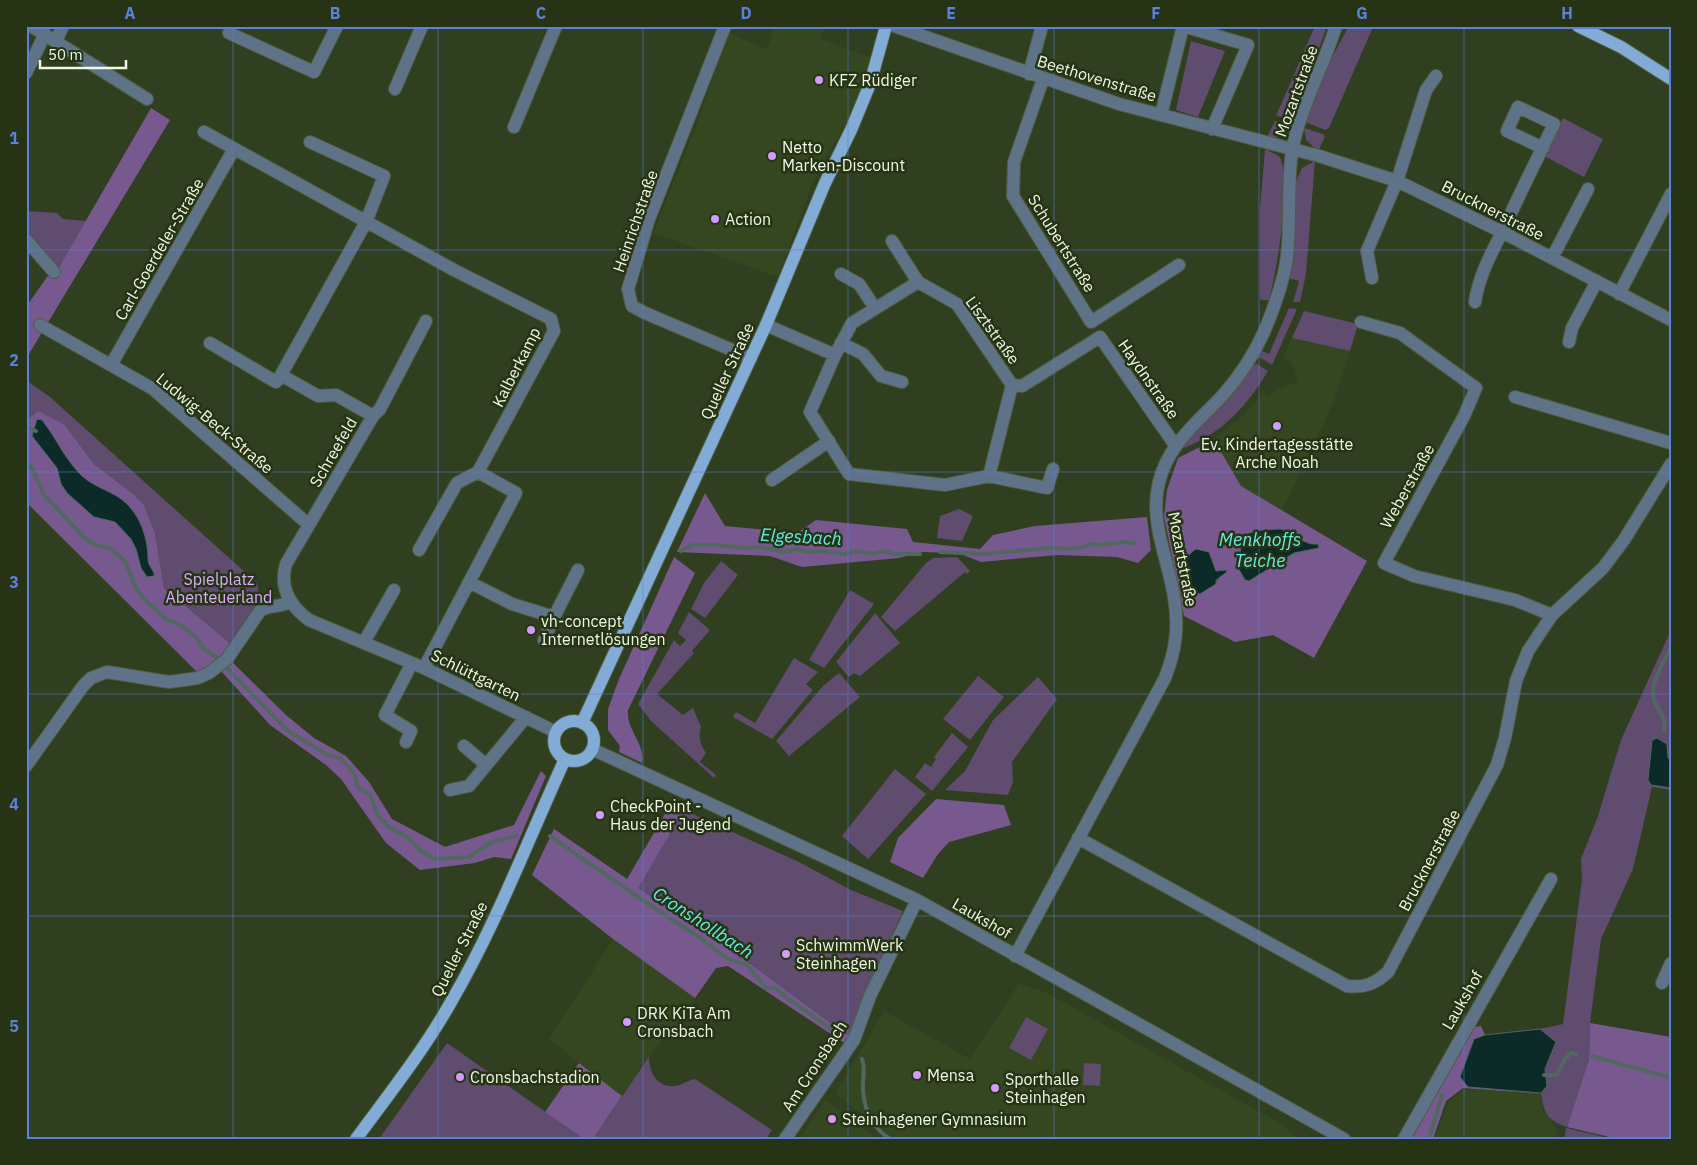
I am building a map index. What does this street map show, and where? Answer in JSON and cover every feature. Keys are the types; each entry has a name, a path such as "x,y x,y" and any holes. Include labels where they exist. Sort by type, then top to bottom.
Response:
{"main road":[{"name":"Queller Straße","path":"582,723 766,324 825,183 870,84 886,26"},
{"path":"1578,26 1621,47 1671,79"},
{"path":"568,723 582,723 592,734 592,749 581,760 565,759 555,747 556,732 568,723"},
{"name":"Queller Straße","path":"356,1139 406,1070 455,995 473,962 565,759"}],"street":[{"path":"31,26 147,99"},
{"path":"26,73 51,37 63,26"},
{"path":"229,33 314,72 337,26"},
{"path":"395,90 422,26"},
{"path":"514,127 556,26"},
{"name":"Heinrichstraße","path":"725,26 650,219 628,290 632,306 751,358"},
{"name":"Beethovenstraße","path":"894,26 1119,104 1292,150"},
{"path":"1029,74 1042,26"},
{"path":"1161,115 1184,26 1248,45 1212,129"},
{"name":"Mozartstraße","path":"1015,956 1165,678 1174,654 1177,632 1174,595 1156,518 1159,482 1166,462 1175,446 1224,394 1251,357 1264,332 1282,282 1287,256 1292,150 1306,104 1336,26"},
{"path":"1372,278 1366,251 1397,181 1422,101 1436,76"},
{"name":"Schubertstraße","path":"1043,79 1014,162 1013,196 1091,322 1179,265"},
{"name":"Kalberkamp","path":"204,132 454,270 550,319 554,331 478,472"},
{"path":"210,343 276,382 366,222 384,176 310,142"},
{"path":"1475,302 1478,281 1542,148"},
{"name":"Carl-Goerdeler-Straße","path":"111,365 234,149"},
{"name":"Brucknerstraße","path":"1292,150 1358,167 1397,181 1502,232 1671,320"},
{"path":"1552,258 1588,189"},
{"path":"1619,294 1671,194"},
{"path":"26,240 54,272"},
{"name":"Lisztstraße","path":"892,241 918,282 958,304 1012,385"},
{"path":"842,274 859,284 875,308"},
{"path":"918,282 852,323 835,355 810,412 849,474 945,485 988,476 1047,488 1053,469"},
{"path":"1569,342 1572,328 1597,282"},
{"name":"Schreefeld","path":"290,602 284,588 283,574 286,564 373,416 380,409 426,321"},
{"name":"Weberstraße","path":"1361,322 1400,333 1476,388 1464,416 1384,563 1414,576 1515,600 1552,615"},
{"path":"766,324 835,355"},
{"name":"Ludwig-Beck-Straße","path":"40,325 153,389 309,525"},
{"name":"Haydnstraße","path":"1012,385 1022,386 1100,337 1175,446"},
{"path":"841,343 863,354 881,376 902,382"},
{"path":"281,375 318,396 336,396 373,416"},
{"path":"988,476 1012,385"},
{"path":"1515,397 1671,443"},
{"path":"772,480 829,441"},
{"name":"Brucknerstraße","path":"1078,838 1347,986 1368,986 1388,972 1497,765 1505,738 1516,681 1528,652 1552,615 1603,568 1624,540 1671,464"},
{"path":"418,665 469,582 516,493 478,472 457,483 419,550"},
{"path":"544,640 578,570"},
{"path":"469,582 512,604 554,617"},
{"path":"364,642 394,590"},
{"path":"26,766 83,686 91,678 107,672 169,682 198,678 227,659 260,610 265,607 282,607 290,602"},
{"name":"Schlüttgarten","path":"290,602 309,620 418,665 556,732"},
{"name":"Schlüttgarten","path":"406,742 411,731 385,715 418,665"},
{"name":"Schlüttgarten","path":"450,790 469,786 526,717"},
{"path":"464,746 486,766"},
{"name":"Laukshof","path":"592,749 917,900 1344,1139"},
{"name":"Laukshof","path":"1404,1139 1551,878"},
{"name":"Am Cronsbach","path":"785,1139 854,1040 870,996 917,900"},
{"path":"1662,983 1671,963"}],"shaded area":[{"path":"775,26 824,26 821,39 872,58 854,109 814,180 778,277 653,233 701,113 728,33 767,49"},
{"path":"151,108 170,120 26,359 26,307 47,277 58,269"},
{"name":"Ev. Kindertagesstätte Arche Noah","path":"1292,338 1350,351 1333,404 1281,512 1257,508 1189,458 1243,416 1263,392 1268,397 1278,389 1298,381 1292,362 1283,358"},
{"path":"38,411 65,425 94,464 132,493 143,504 155,533 164,588 231,644 215,663 198,673 26,502 26,419 28,420"},
{"path":"1214,440 1241,486 1367,561 1314,658 1273,635 1235,642 1184,616 1164,516 1167,490 1178,458","holes":["1280,529 1290,532 1307,543 1317,544 1319,548 1294,553 1249,581 1238,568 1253,531","1212,557 1213,567 1220,577 1215,584 1200,594"]},
{"path":"705,493 725,526 797,533 816,520 907,529 913,542 980,549 993,535 1035,526 1147,517 1151,550 1138,563 1117,557 1057,555 981,562 958,553 922,552 899,558 802,567 770,556 677,552"},
{"path":"674,557 695,573 628,710 630,724 641,750 642,763 619,752 620,746 608,730 608,709 619,679"},
{"path":"231,661 286,715 314,738 346,756 369,782 392,819 445,847 514,825 541,771 546,776 511,859 494,857 475,863 420,870 386,843 341,779 326,765 270,725 221,671"},
{"path":"936,799 1004,805 1011,825 949,842 938,854 923,878 890,862 898,838"},
{"path":"675,807 684,810 638,888 726,946 851,1038 846,1044 728,966 716,968 695,998 613,939 532,875 554,829 627,879 665,814"},
{"path":"613,939 695,998 671,1036 666,1034 622,1096 549,1039"},
{"path":"1019,983 1049,994 1283,1125 1299,1139 895,1139 835,1094 884,1011 970,1059"},
{"path":"1590,1023 1671,1037 1671,1139 1618,1139 1567,1127 1589,1059"},
{"path":"1481,1026 1485,1035 1474,1039 1468,1087 1541,1094 1463,1088 1446,1101 1433,1139 1411,1139 1470,1028"},
{"path":"579,1063 622,1096 593,1139 584,1139 545,1112"},
{"path":"1464,1089 1541,1094 1543,1111 1553,1123 1557,1134 1556,1139 1434,1139 1448,1102"},
{"name":"Steinhagener Gymnasium","path":"826,1100 878,1139 799,1139"}],"green space":[{"path":"1315,26 1326,26 1325,32 1293,118 1276,116"},
{"path":"1349,26 1373,27 1329,128 1325,130 1305,122 1331,59"},
{"path":"1191,41 1225,51 1198,117 1176,110"},
{"path":"1563,118 1603,139 1584,177 1544,156"},
{"path":"1275,121 1292,123 1288,130 1279,137 1267,137"},
{"path":"1304,128 1323,134 1325,137 1318,151 1306,140"},
{"path":"1265,149 1279,156 1283,167 1284,183 1282,226 1269,300 1260,299 1260,208"},
{"path":"1315,161 1306,274 1300,302 1293,302 1299,281 1288,278 1295,226 1296,182 1302,168"},
{"path":"26,211 57,213 63,219 86,221 58,269 26,232"},
{"path":"1289,308 1297,309 1272,365 1257,356 1260,350 1269,354"},
{"path":"1304,311 1358,324 1350,351 1292,338"},
{"path":"1257,364 1268,371 1252,396 1232,418 1209,436 1181,449 1191,433 1252,365"},
{"name":"Spielplatz Abenteuerland","path":"26,380 50,397 257,583 261,604 231,644 164,588 155,533 132,493 94,464 65,425 26,419"},
{"path":"959,509 973,516 962,541 937,538 940,516"},
{"path":"957,557 970,571 967,574 965,572 895,631 881,617 926,563 933,558"},
{"path":"721,561 738,575 705,618 691,609 704,583"},
{"path":"850,590 874,604 824,668 809,660"},
{"path":"689,612 710,630 692,651 694,653 657,694 683,715 693,708 701,727 700,741 706,753 700,762 716,775 714,778 651,721 638,704 674,640 680,646 686,640 678,633"},
{"path":"875,613 900,643 860,676 854,673 849,677 836,662"},
{"path":"1671,630 1671,790 1652,787 1633,869 1601,939 1590,1023 1589,1059 1567,1127 1554,1122 1547,1115 1543,1106 1541,1093 1547,1086 1545,1069 1549,1059 1540,1029 1563,1024 1582,879 1581,859 1598,816 1621,740"},
{"path":"794,658 818,672 806,684 813,690 772,739 733,717 736,712 755,723"},
{"path":"839,673 860,697 789,756 776,741 823,686"},
{"path":"978,676 1004,697 970,740 943,719"},
{"path":"1038,677 1057,699 1012,762 1013,782 1008,795 945,790 965,771 993,720"},
{"path":"952,733 968,747 932,791 915,777 925,763 931,767 936,759 934,757"},
{"path":"895,769 926,794 868,859 842,836"},
{"path":"684,810 799,862 851,890 903,911 852,1026 851,1038 726,946 637,888"},
{"path":"1026,1017 1048,1029 1031,1060 1009,1048"},
{"name":"Cronsbachstadion","path":"447,1043 584,1139 379,1139"},
{"path":"649,1057 652,1073 659,1082 675,1086 695,1079 772,1130 766,1139 593,1139"},
{"path":"1084,1063 1101,1064 1100,1086 1083,1085"},
{"path":"1566,1128 1613,1139 1564,1139"}],"water":[{"path":"37,419 42,420 69,461 80,474 121,499 135,513 146,540 148,562 154,576 147,577 141,568 131,539 115,522 94,517 67,493 61,484 57,468 32,436"},
{"name":"Menkhoffs Teiche","path":"1280,529 1290,532 1307,543 1318,544 1319,548 1294,553 1249,581 1245,580 1238,568 1241,564 1241,544 1244,538 1248,534 1260,530"},
{"path":"1196,549 1209,552 1216,571 1227,570 1216,580 1216,584 1200,594 1192,591 1185,574 1187,558"},
{"path":"1657,738 1667,744 1668,758 1671,760 1671,788 1651,785 1648,780 1652,740"},
{"path":"1540,1029 1556,1042 1545,1069 1547,1086 1541,1093 1468,1087 1460,1077 1474,1039 1485,1035"}],"waterway":[{"name":"Elgesbach","path":"26,427 36,431"},
{"name":"Cronshollbach","path":"26,462 32,468 44,495 87,540 99,546 110,548 125,561 134,584 142,597 166,619 182,626 196,637 204,649 218,658"},
{"name":"Elgesbach","path":"940,552 982,554 1050,548 1070,549 1085,547 1090,544 1134,543"},
{"name":"Elgesbach","path":"681,551 692,545 717,545 744,548 759,547 785,552 797,549 807,552 820,551 846,554 857,551 872,554 884,551 894,554 920,554"},
{"path":"1664,730 1663,718 1653,694 1655,680 1671,648"},
{"name":"Cronshollbach","path":"226,667 288,731 326,754 341,759 354,773 358,788 370,794 378,816 389,827 407,837 421,851 435,859 469,857 492,842 516,836"},
{"name":"Cronshollbach","path":"550,836 722,954 733,961 746,964 766,988 776,988 788,999 838,1033"},
{"path":"1544,1075 1557,1075 1564,1060 1571,1053 1577,1054"},
{"path":"1592,1056 1671,1078"},
{"name":"Cronshollbach","path":"862,1059 865,1104 874,1125 891,1139"},
{"path":"1429,1139 1442,1095"}],"place":[{"name":"KFZ Rüdiger","path":"819,80"},
{"name":"Netto Marken-Discount","path":"772,156"},
{"name":"Action","path":"715,219"},
{"name":"Ev. Kindertagesstätte Arche Noah","path":"1277,426"},
{"name":"vh-concept Internetlösungen","path":"531,630"},
{"name":"CheckPoint - Haus der Jugend","path":"600,815"},
{"name":"SchwimmWerk Steinhagen","path":"786,954"},
{"name":"DRK KiTa Am Cronsbach","path":"627,1022"},
{"name":"Mensa","path":"917,1075"},
{"name":"Cronsbachstadion","path":"460,1077"},
{"name":"Sporthalle Steinhagen","path":"995,1088"},
{"name":"Steinhagener Gymnasium","path":"832,1119"}]}
